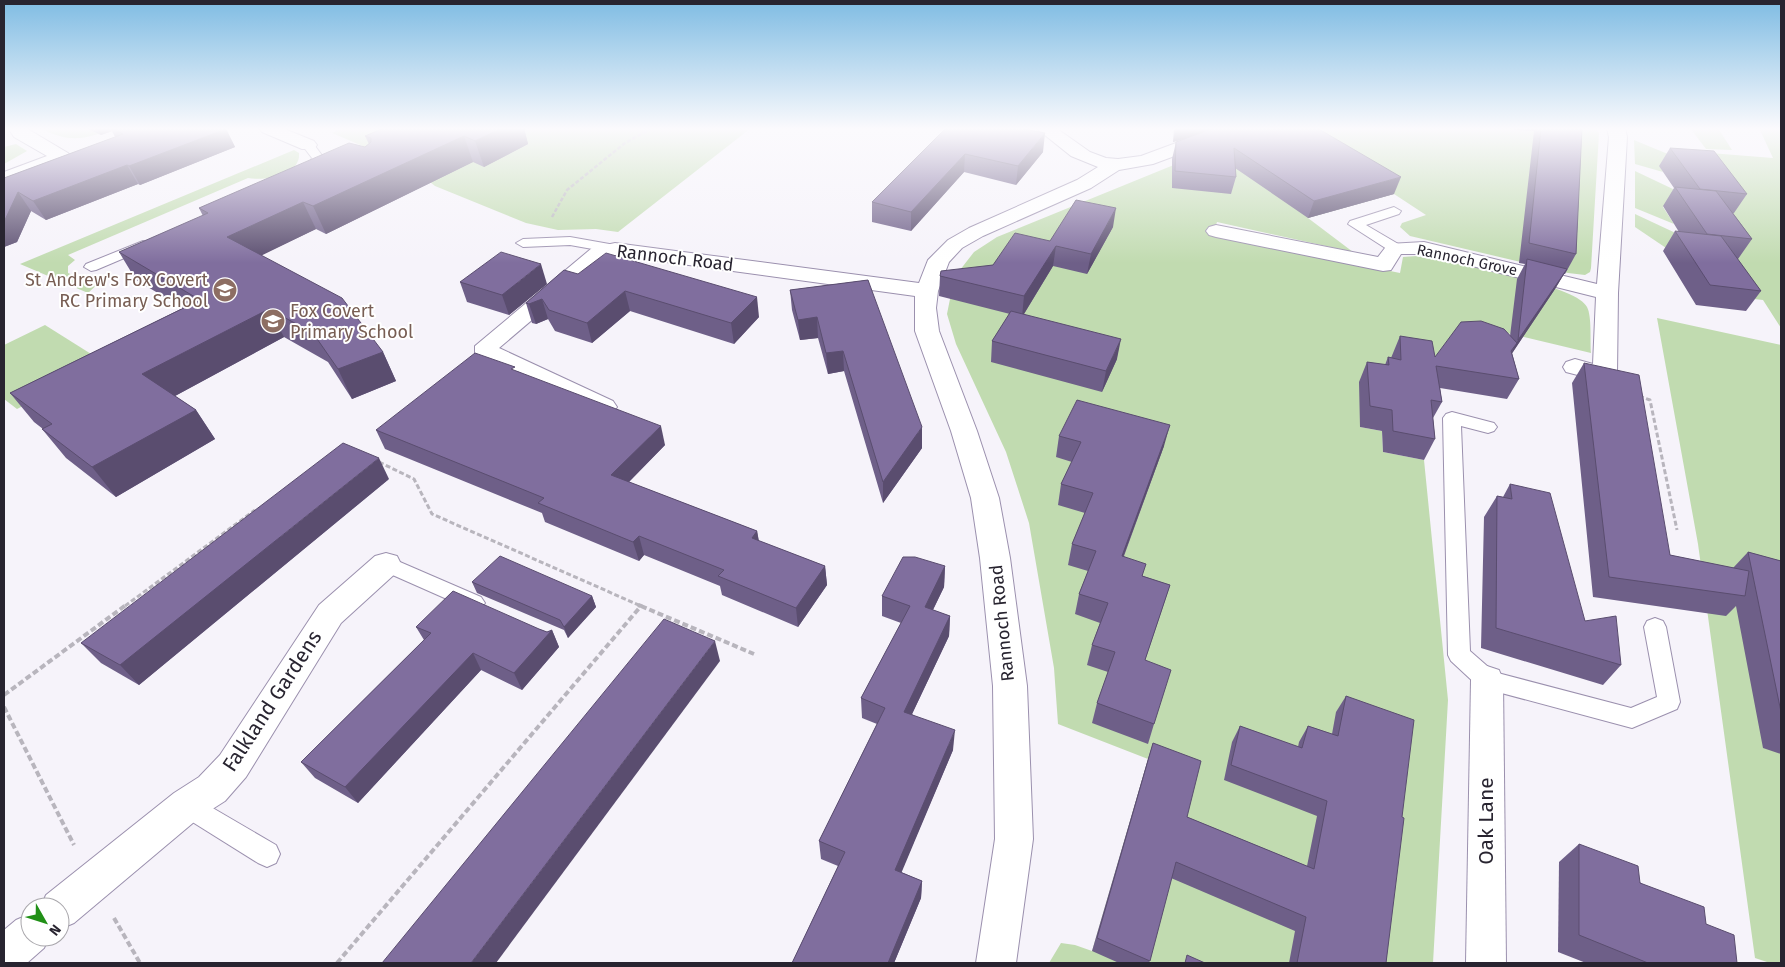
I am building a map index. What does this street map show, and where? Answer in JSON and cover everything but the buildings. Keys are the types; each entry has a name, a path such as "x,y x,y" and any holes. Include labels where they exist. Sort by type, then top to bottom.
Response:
{"street":[{"path":"4,178 17,173"},
{"name":"Rannoch Road","path":"996,963 1006,906 1014,839 1010,686 996,567 985,498 964,431 927,331 925,308 927,291 939,260 955,244 976,232 1084,184 1101,173"},
{"path":"1575,368 1605,374 1607,293 1615,173"},
{"name":"Rannoch Grove","path":"1216,231 1383,265 1395,248 1424,248 1607,293"},
{"name":"Rannoch Road","path":"618,414 487,353 487,346 598,252 615,249 927,291"},
{"name":"Falkland Gardens","path":"70,901 187,805 212,788 233,766 330,614 386,564"},
{"name":"Oak Lane","path":"1486,963 1487,680"},
{"path":"4,956 20,942"}],"lane":[{"path":"292,180 304,173"},
{"path":"1394,211 1355,224 1395,248"},
{"path":"91,267 153,240"},
{"path":"523,243 570,241 615,249"},
{"path":"1488,427 1452,418 1459,655 1487,680 1632,718 1669,702 1655,627"},
{"path":"386,564 493,611"},
{"path":"187,805 267,854"}],"path":[{"path":"523,243 552,216 567,190 588,173"},
{"path":"1605,374 1624,391 1650,400 1677,530"},
{"path":"370,458 414,479 432,514 754,654"},
{"path":"4,695 263,504"},
{"path":"337,963 641,606"},
{"path":"4,708 93,881 140,963"}],"green space":[{"path":"238,173 285,173 263,179 248,178 68,255 75,260 68,266 68,273 77,276 94,275 103,279 88,293 20,264"},
{"path":"419,173 693,173 618,232 596,229 558,230 526,223 435,186"},
{"path":"1154,173 1597,173 1591,268 1590,272 1585,275 1568,273 1410,236 1400,227 1402,223 1426,215 1394,194 1308,218 1353,252 1217,222 1213,235 1400,273 1403,257 1417,256 1454,263 1509,275 1560,290 1578,298 1589,311 1591,353 1490,329 1501,374 1414,364 1360,427 1382,431 1383,452 1424,460 1448,700 1433,963 1049,963 1061,943 1075,945 1092,951 1148,759 1058,724 1054,668 1029,523 1006,452 956,344 947,314 952,289 960,270 974,252 997,237"},
{"path":"1635,173 1639,173 1675,190 1663,207 1674,224 1635,208"},
{"path":"1714,173 1781,173 1781,328 1763,300 1736,297"},
{"path":"1635,214 1682,236 1672,252 1635,227"},
{"path":"1657,318 1781,345 1781,963 1770,963 1755,958 1698,544"},
{"path":"45,325 107,364 17,409 4,399 4,345"}],"place":[{"name":"St Andrew's Fox Covert RC Primary School","path":"225,290"},
{"name":"Fox Covert Primary School","path":"273,321"}]}
